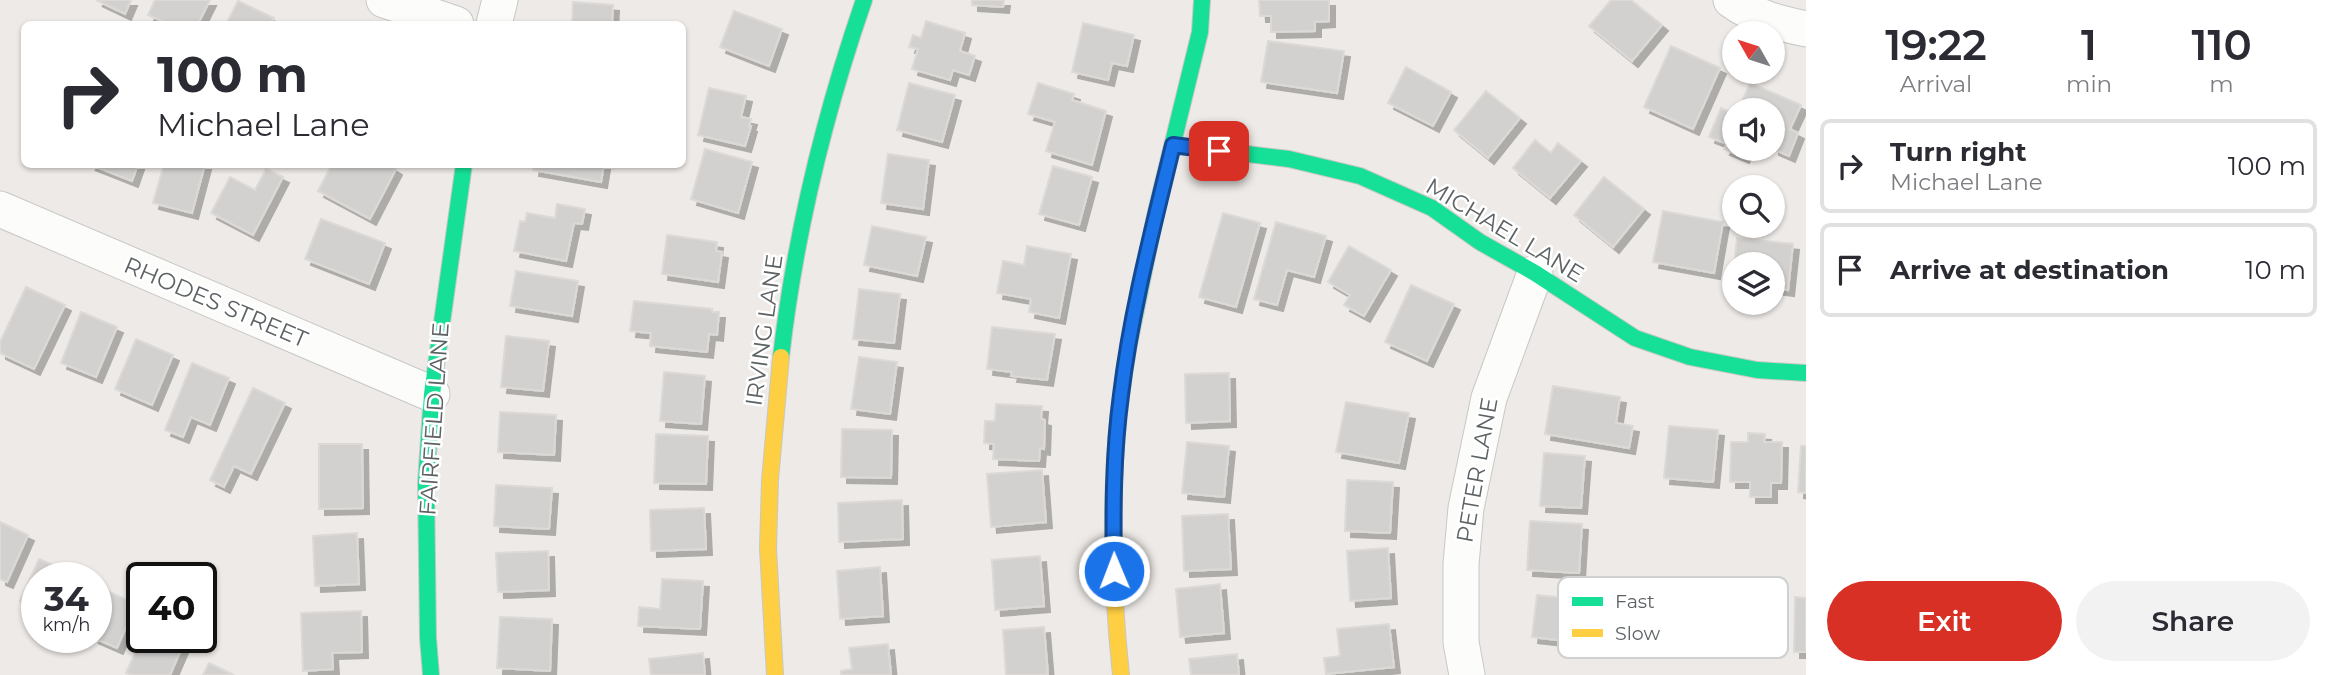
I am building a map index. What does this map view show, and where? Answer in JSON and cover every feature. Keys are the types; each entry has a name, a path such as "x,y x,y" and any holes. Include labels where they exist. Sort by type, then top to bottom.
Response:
{"street":[{"path":"384,0 447,21"},
{"path":"495,21 500,0"},
{"name":"IRVING LANE","path":"775,675 768,537 771,456 786,313 814,167 864,0"},
{"path":"1121,675 1115,625 1113,489 1121,396 1136,296 1200,32 1202,0"},
{"path":"1731,0 1746,11 1772,22 1806,29"},
{"name":"MICHAEL LANE","path":"1173,145 1289,159 1360,176 1433,208 1480,242 1535,273 1635,338 1703,360 1757,370 1806,373"},
{"name":"FAIRFIELD LANE","path":"431,675 426,482 432,394 463,168"},
{"name":"RHODES STREET","path":"0,209 432,394"},
{"name":"PETER LANE","path":"1467,675 1461,642 1461,564 1466,508 1489,398 1535,273"}],"building":[{"path":"96,0 131,0 125,14"},
{"path":"155,0 210,0 200,21 162,21 148,15"},
{"path":"972,0 1004,0 1003,7 972,5"},
{"path":"1259,0 1329,0 1329,21 1315,22 1315,31 1271,32 1271,16 1260,16"},
{"path":"1611,0 1631,0 1662,25 1632,61 1589,26"},
{"path":"238,1 274,18 272,21 228,21"},
{"path":"573,2 613,5 612,21 572,21"},
{"path":"734,11 782,29 769,66 720,47"},
{"path":"926,21 965,33 960,51 975,56 969,75 953,70 950,80 912,69 918,49 909,47 913,35 921,38"},
{"path":"1083,23 1134,35 1127,66 1112,63 1108,80 1072,72"},
{"path":"1268,41 1344,51 1337,93 1261,82"},
{"path":"1671,46 1720,68 1693,129 1644,107"},
{"path":"1406,67 1451,92 1433,126 1388,103"},
{"path":"909,83 955,95 942,142 897,130"},
{"path":"1038,83 1074,94 1072,100 1106,111 1092,165 1046,151 1055,122 1028,114"},
{"path":"1750,84 1752,84 1785,98 1743,98"},
{"path":"709,88 746,96 741,117 751,119 751,126 745,146 698,135"},
{"path":"1486,91 1520,118 1488,158 1454,130"},
{"path":"1785,98 1801,105 1790,129 1798,133 1789,156 1785,154"},
{"path":"1721,108 1722,142 1709,137"},
{"path":"1535,140 1551,153 1558,143 1581,161 1550,198 1513,168"},
{"path":"705,149 752,162 738,213 691,199"},
{"path":"888,154 929,160 923,209 881,203"},
{"path":"1053,166 1092,177 1079,225 1039,214"},
{"path":"99,168 137,168 132,181"},
{"path":"163,168 204,168 192,213 153,203"},
{"path":"330,168 396,169 370,219 318,191"},
{"path":"533,168 603,168 601,182"},
{"path":"266,169 283,177 253,235 211,213 230,177 255,190"},
{"path":"1604,177 1644,209 1613,247 1574,215"},
{"path":"557,204 585,209 582,224 574,223 566,261 514,251 520,221 525,222 527,213 555,218"},
{"path":"1663,211 1722,222 1714,273 1653,262"},
{"path":"1223,213 1260,223 1236,307 1199,297"},
{"path":"321,219 385,243 369,284 305,259"},
{"path":"1276,222 1326,236 1314,277 1287,270 1277,305 1254,299"},
{"path":"872,226 926,237 917,276 864,265"},
{"path":"667,235 717,242 716,251 722,252 718,282 662,274"},
{"path":"1737,238 1793,244 1788,290 1785,290 1785,252 1735,252"},
{"path":"1027,246 1071,254 1059,318 1029,312 1031,299 997,293 1003,261 1024,265"},
{"path":"1349,246 1391,270 1364,316 1344,305 1350,295 1328,282"},
{"path":"516,271 578,281 572,316 510,306"},
{"path":"1411,285 1454,304 1427,361 1385,342"},
{"path":"26,287 65,305 34,369 0,353 0,342"},
{"path":"859,289 900,294 894,343 853,339"},
{"path":"634,301 712,309 712,312 719,312 717,335 709,334 707,352 650,346 651,333 630,331"},
{"path":"81,312 117,327 96,377 61,363"},
{"path":"992,327 1055,334 1047,380 1011,376 1012,372 987,369"},
{"path":"506,336 549,341 543,391 501,387"},
{"path":"136,339 173,355 152,405 115,389"},
{"path":"859,357 897,362 890,414 851,409"},
{"path":"192,363 229,378 210,425 191,417 183,437 165,430"},
{"path":"664,372 705,376 701,424 660,421"},
{"path":"1229,373 1230,421 1186,423 1185,374"},
{"path":"1553,386 1620,397 1616,423 1633,426 1629,448 1545,434"},
{"path":"253,388 285,403 251,474 234,466 224,487 210,480"},
{"path":"1346,402 1409,413 1399,463 1336,452"},
{"path":"996,404 1042,406 1041,419 1045,420 1044,449 1040,448 1039,461 993,459 994,444 984,443 985,421 995,421"},
{"path":"500,412 556,415 554,455 498,452"},
{"path":"1669,426 1718,430 1713,482 1664,478"},
{"path":"842,429 892,430 891,478 841,477"},
{"path":"1748,433 1765,434 1764,442 1782,442 1781,483 1771,483 1771,497 1750,497 1750,482 1730,482 1731,442 1748,442"},
{"path":"656,434 708,436 706,484 654,483"},
{"path":"1187,442 1229,446 1224,497 1182,493"},
{"path":"319,444 362,444 363,508 319,509"},
{"path":"1801,446 1806,446 1806,493 1798,492"},
{"path":"1544,453 1585,456 1581,508 1540,506"},
{"path":"1042,470 1046,522 991,527 987,474"},
{"path":"1347,480 1393,482 1390,533 1345,531"},
{"path":"496,485 552,488 549,529 494,526"},
{"path":"902,500 903,539 839,542 838,503"},
{"path":"704,508 706,549 651,551 650,510"},
{"path":"1228,514 1231,569 1184,571 1182,516"},
{"path":"1530,521 1582,524 1579,573 1527,570"},
{"path":"0,522 28,535 7,582 0,579"},
{"path":"357,533 359,584 315,586 313,536"},
{"path":"1388,548 1391,598 1350,601 1347,551"},
{"path":"548,551 549,590 498,592 496,553"},
{"path":"1040,556 1044,606 995,610 992,560"},
{"path":"880,567 883,616 840,619 837,571"},
{"path":"662,579 703,581 700,629 638,626 639,607 660,609"},
{"path":"1220,584 1224,633 1180,637 1176,589"},
{"path":"112,593 126,600 126,627 117,648 112,646"},
{"path":"1537,595 1558,597 1558,640 1532,637"},
{"path":"1795,597 1806,598 1806,652 1794,652"},
{"path":"361,611 362,652 332,653 333,669 303,671 301,613"},
{"path":"500,617 552,619 550,671 497,668"},
{"path":"1389,624 1394,667 1326,674 1324,658 1340,656 1337,629"},
{"path":"1044,627 1048,675 1006,675 1003,630"},
{"path":"888,644 891,675 841,675 841,671 852,669 849,648"},
{"path":"135,653 180,653 170,675 126,673"},
{"path":"703,653 705,675 651,675 649,659"},
{"path":"1237,654 1239,675 1191,675 1189,659"},
{"path":"209,663 234,675 203,675"}],"traffic: fast":[{"path":"781,357 794,266 813,176 836,88 864,0"},
{"path":"1129,344 1156,212 1200,32 1202,0"},
{"path":"1173,145 1289,159 1360,176 1432,208 1480,242 1535,273 1635,338 1690,357 1757,370 1806,373"},
{"path":"431,675 426,483 432,394 463,168"}],"traffic: slow":[{"path":"1121,675 1114,592 1113,509 1118,426 1129,344"},
{"path":"775,675 768,548 770,480 781,357"}],"route":[{"path":"1114,571 1113,489 1121,396 1136,296 1173,145 1219,151"}]}
